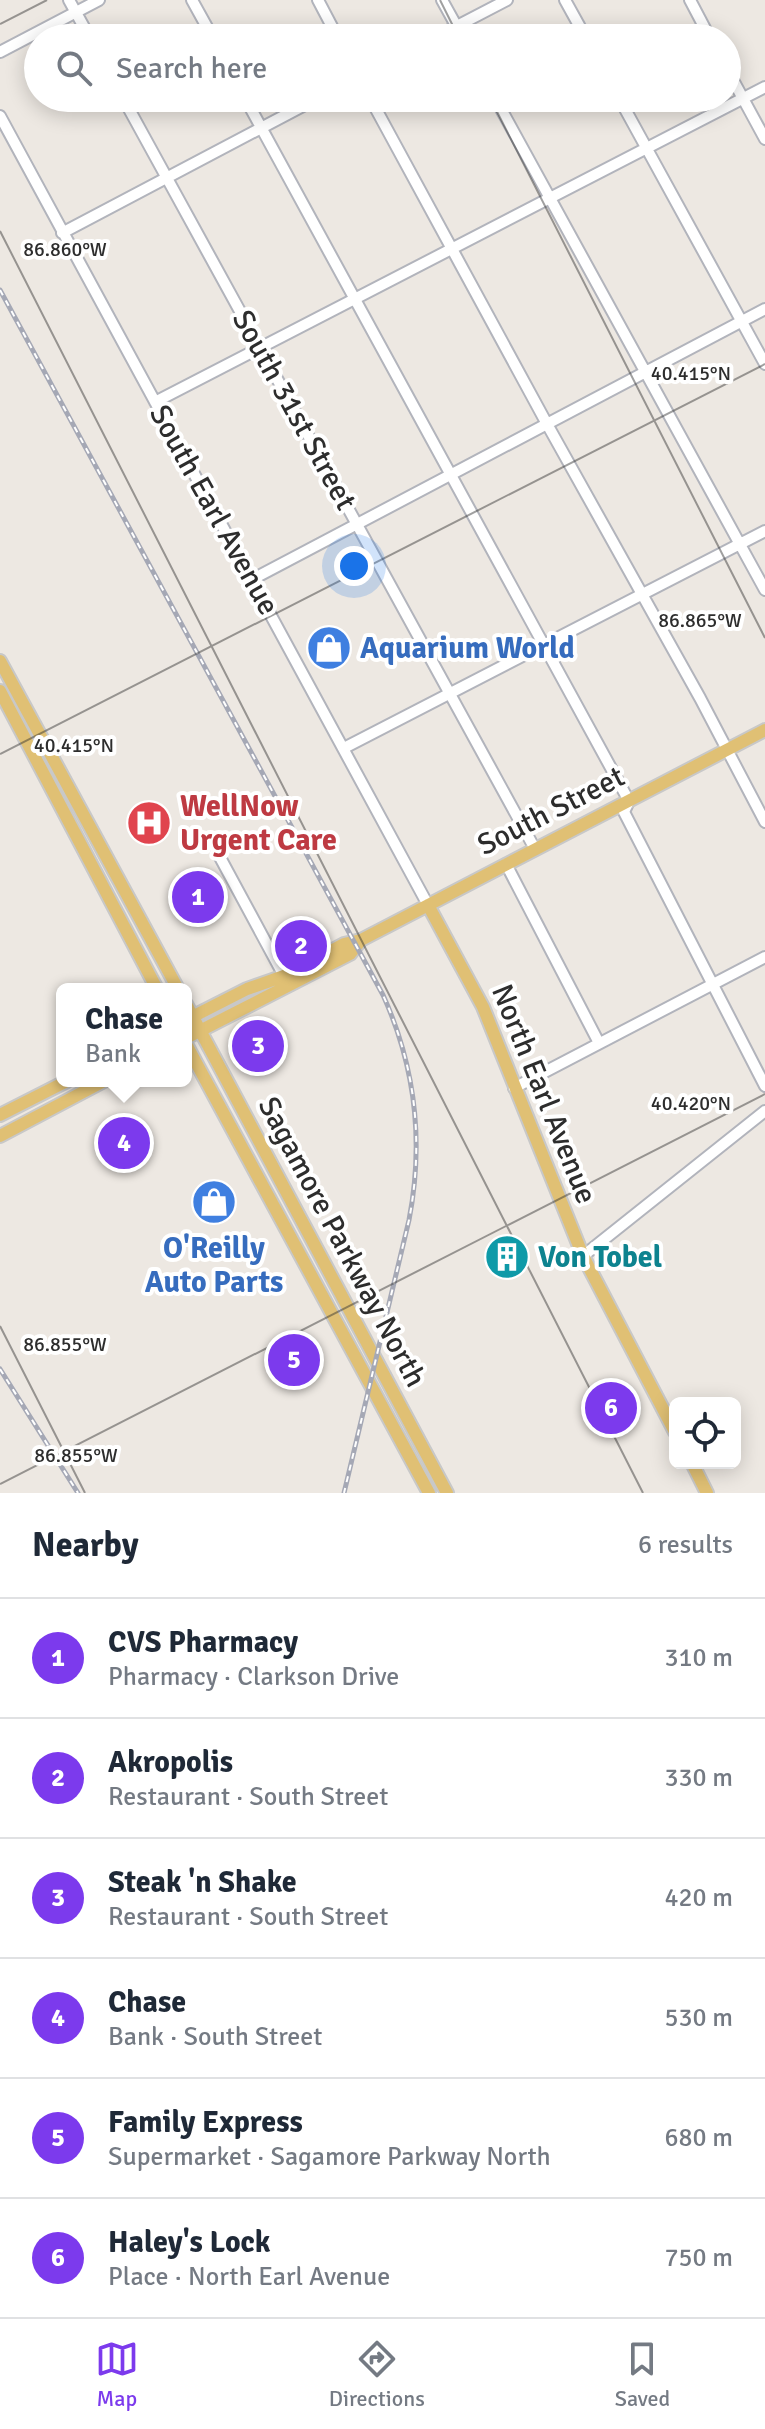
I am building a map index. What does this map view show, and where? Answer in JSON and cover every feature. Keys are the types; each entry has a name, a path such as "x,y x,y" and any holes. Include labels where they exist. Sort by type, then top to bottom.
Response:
{"main road":[{"path":"0,661 175,983"},
{"path":"0,691 154,983"},
{"name":"South Street","path":"192,1016 247,989 284,976 344,944 361,940 765,730"},
{"name":"North Earl Avenue","path":"428,905 483,1007 583,1256 669,1421"},
{"name":"South Street","path":"192,1037 346,956 361,940"},
{"name":"Sagamore Parkway North","path":"192,1022 200,1031 447,1493"},
{"name":"Sagamore Parkway North","path":"192,1052 429,1493"},
{"path":"0,1115 56,1087"},
{"path":"0,1136 93,1087"},
{"path":"695,1469 707,1493"}],"street":[{"path":"69,0 82,24"},
{"path":"53,24 99,0"},
{"path":"192,0 205,24"},
{"path":"318,0 331,24"},
{"path":"442,0 456,24"},
{"path":"461,24 507,0"},
{"path":"565,0 578,24"},
{"path":"690,0 703,24"},
{"path":"0,52 24,39"},
{"path":"743,99 765,87"},
{"path":"741,95 765,139"},
{"name":"South 31st Street","path":"131,112 535,849"},
{"path":"252,112 629,801 624,812 765,1086"},
{"path":"62,233 291,112"},
{"path":"378,112 765,822"},
{"path":"503,112 765,590"},
{"path":"627,112 765,364"},
{"path":"155,402 717,112"},
{"name":"South Earl Avenue","path":"0,116 428,905"},
{"path":"251,580 765,309"},
{"path":"344,748 765,531"},
{"path":"215,848 284,976"},
{"path":"506,864 599,1043"},
{"path":"514,1088 765,957"},
{"path":"583,1256 765,1111"}],"railway":[{"path":"0,290 383,995 403,1050 414,1106 414,1191 344,1493"},
{"path":"0,1369 78,1493"}],"place":[{"name":"Aquarium World","path":"329,648"},
{"name":"WellNow Urgent Care","path":"149,823"},
{"name":"CVS Pharmacy","path":"198,897"},
{"name":"Akropolis","path":"301,946"},
{"name":"Steak 'n Shake","path":"258,1046"},
{"name":"Chase","path":"124,1143"},
{"name":"O'Reilly Auto Parts","path":"214,1202"},
{"name":"Von Tobel","path":"507,1257"},
{"name":"Family Express","path":"294,1360"},
{"name":"Haley's Lock","path":"611,1408"}]}
